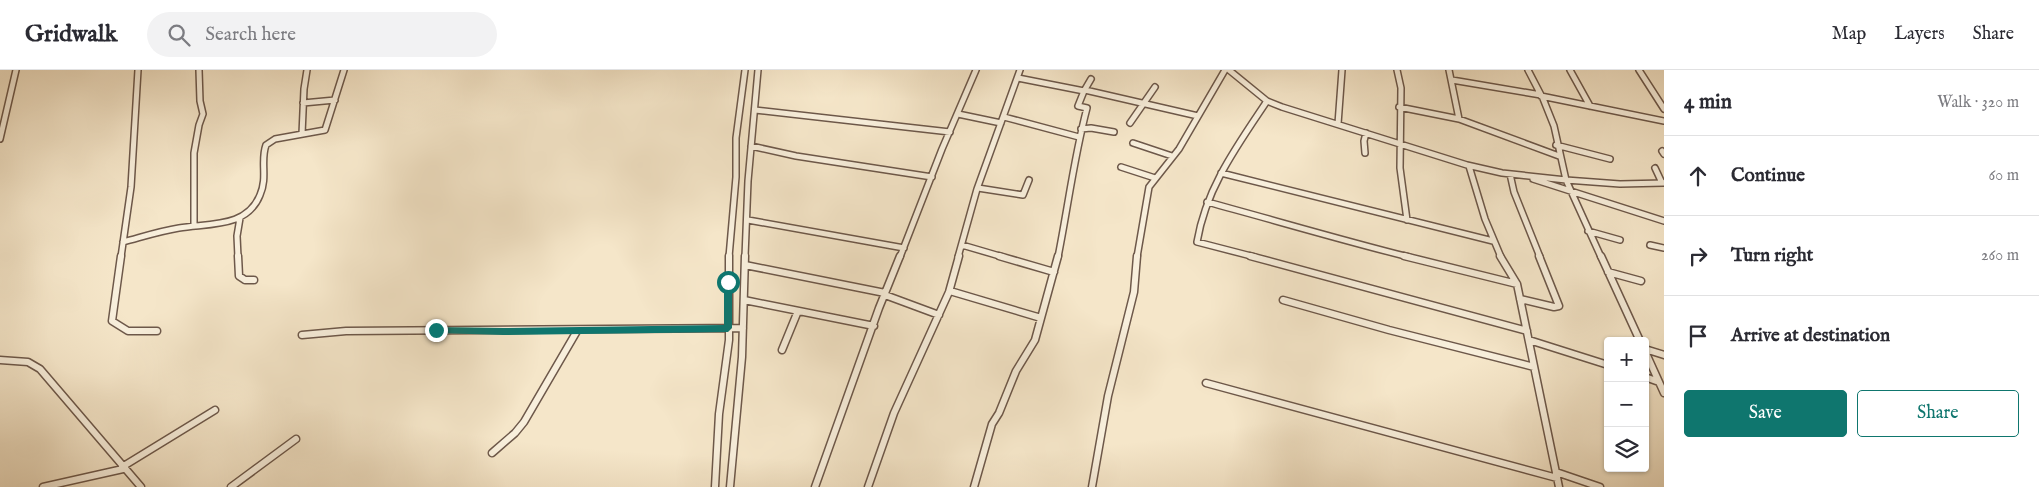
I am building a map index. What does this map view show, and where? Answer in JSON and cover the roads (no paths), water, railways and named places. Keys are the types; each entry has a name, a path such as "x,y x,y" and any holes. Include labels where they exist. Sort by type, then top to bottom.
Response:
{"street":[{"path":"0,139 16,70"},
{"path":"138,70 131,187 112,321 128,331 156,331"},
{"path":"194,226 194,158 198,122 203,114 200,100 199,70"},
{"path":"302,134 307,70"},
{"path":"123,242 240,218 248,212 262,193 265,176 264,149 268,142 325,130 344,70"},
{"path":"715,487 719,414 728,346 730,231 736,177 736,138 745,70"},
{"path":"730,487 738,406 748,220 748,181 758,70"},
{"path":"814,487 885,294 976,70"},
{"path":"868,487 894,413 950,291 978,188 1020,70"},
{"path":"1092,487 1108,396 1134,292 1135,269 1144,205 1149,187 1198,116 1225,70"},
{"path":"1232,71 1240,70"},
{"path":"1338,124 1342,70"},
{"path":"1397,70 1401,88 1399,107 1400,168 1407,220"},
{"path":"1449,70 1459,120"},
{"path":"1528,70 1551,112 1556,144 1566,180 1638,337"},
{"path":"1570,70 1590,106"},
{"path":"1639,70 1664,109"},
{"path":"1232,71 1267,101 1469,166 1510,174 1566,180 1620,184 1663,183 1654,168"},
{"path":"1018,78 1146,102 1198,116"},
{"path":"974,487 992,424 999,413 1016,371 1034,340 1041,318 1054,272 1067,212 1079,137 1087,108 1078,106 1091,79"},
{"path":"1452,80 1664,121"},
{"path":"1130,123 1155,87"},
{"path":"303,103 335,100"},
{"path":"1267,101 1221,173 1198,226 1197,242 1527,331"},
{"path":"1399,107 1432,112 1459,120 1559,156"},
{"path":"755,110 950,132"},
{"path":"958,114 1002,120 1079,137"},
{"path":"1081,129 1091,128 1114,132"},
{"path":"1365,153 1364,141 1366,133"},
{"path":"1133,144 1172,156"},
{"path":"1556,144 1610,158"},
{"path":"752,146 796,156 932,177"},
{"path":"1469,166 1493,241 1517,284 1559,487"},
{"path":"1121,168 1155,178"},
{"path":"1221,173 1493,241"},
{"path":"1510,174 1514,192 1559,306 1554,307 1520,299"},
{"path":"1523,175 1664,221"},
{"path":"978,188 1023,195 1029,180"},
{"path":"1207,202 1300,227 1340,240 1517,284"},
{"path":"240,218 237,236 239,276 245,280 254,280"},
{"path":"748,220 904,248"},
{"path":"1588,231 1620,240"},
{"path":"962,245 1054,272"},
{"path":"1650,245 1664,248"},
{"path":"745,265 885,294 939,315"},
{"path":"1608,272 1642,281"},
{"path":"950,291 1041,318"},
{"path":"744,300 874,326"},
{"path":"1283,300 1388,330 1534,366"},
{"path":"782,350 798,311"},
{"path":"302,335 346,330 743,328"},
{"path":"492,453 515,433 524,422 576,330"},
{"path":"1529,340 1604,365"},
{"path":"1649,351 1664,354"},
{"path":"1649,359 1664,393"},
{"path":"0,360 28,362 40,369 122,468 141,487"},
{"path":"1649,380 1661,385"},
{"path":"1206,383 1600,487"},
{"path":"43,487 122,468 214,410"},
{"path":"231,487 296,440"}]}
